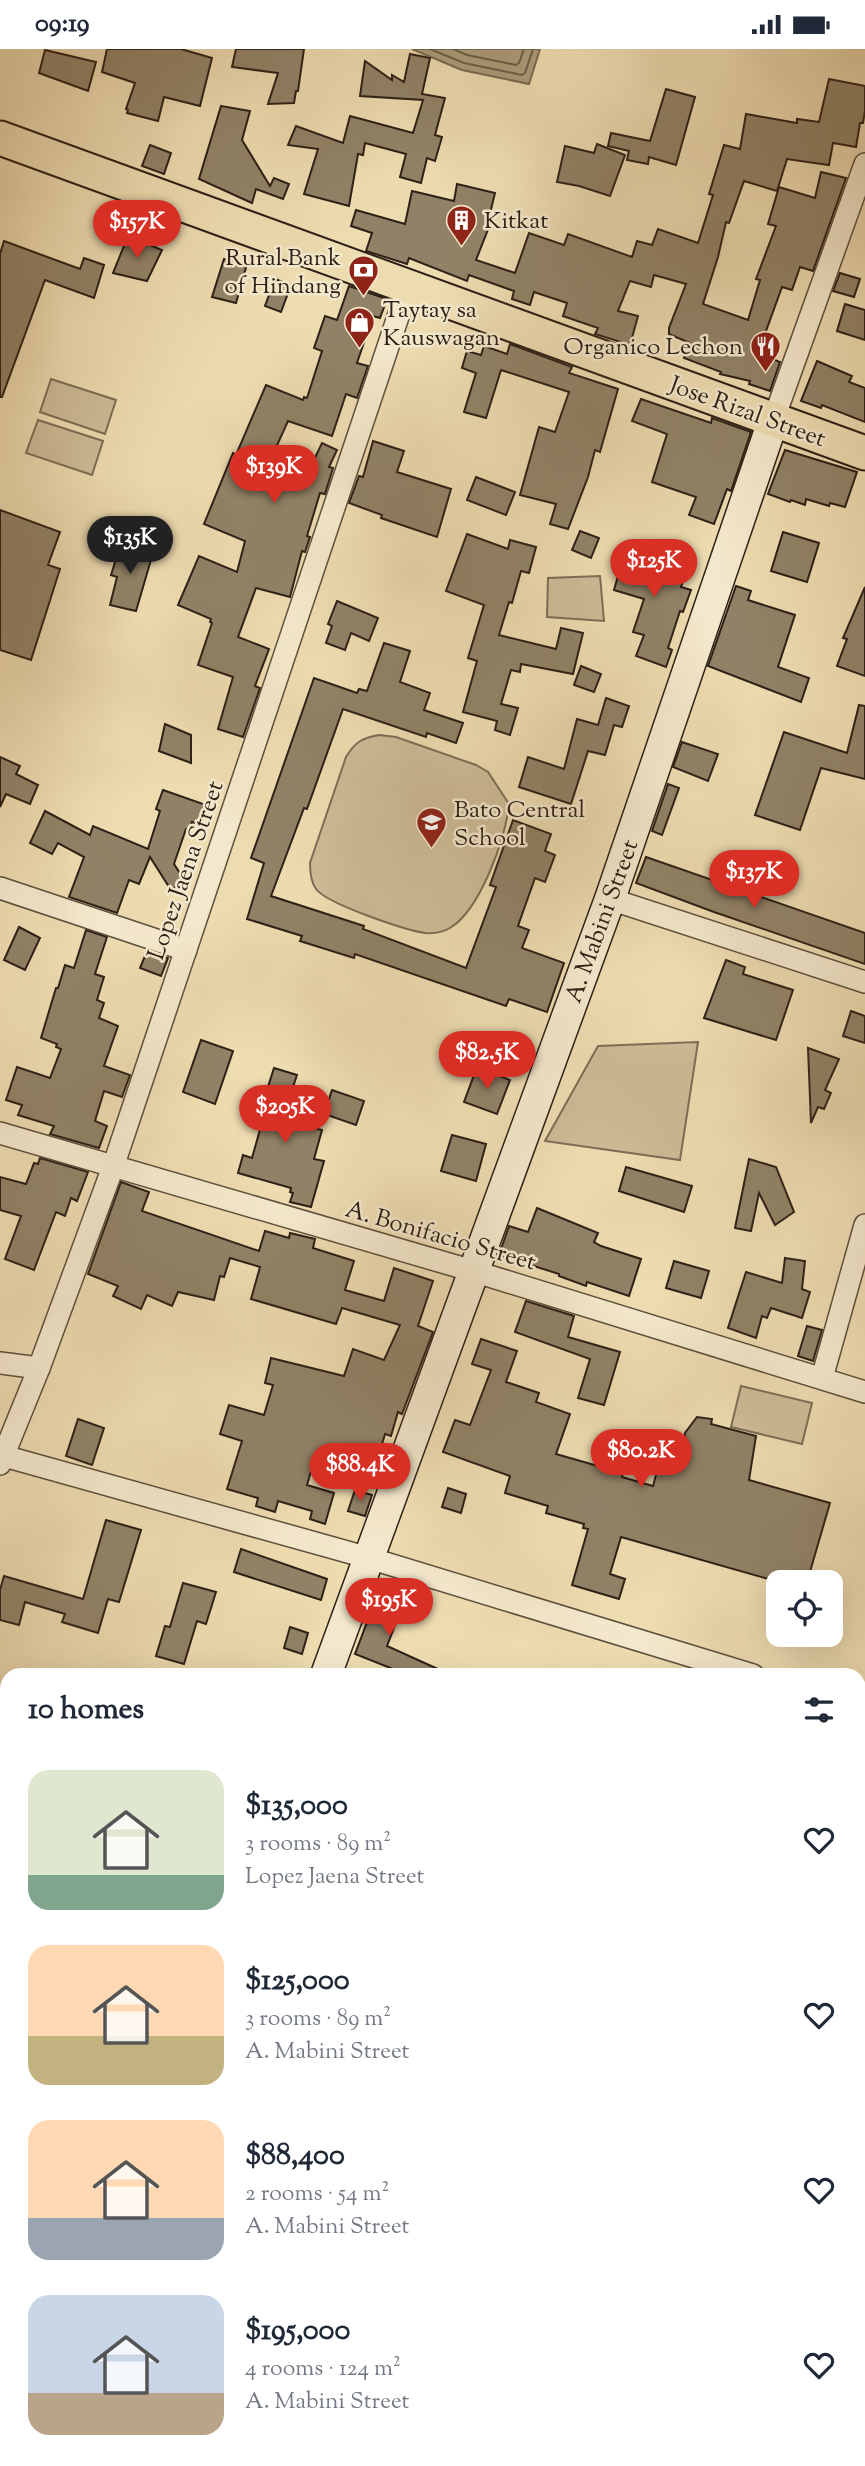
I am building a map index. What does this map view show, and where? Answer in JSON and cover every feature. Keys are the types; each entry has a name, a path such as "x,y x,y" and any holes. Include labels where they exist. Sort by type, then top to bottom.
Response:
{"main road":[{"name":"Jose Rizal Street","path":"0,138 865,453"}],"street":[{"name":"A. Mabini Street","path":"329,1668 610,899 773,421 865,164"},
{"name":"Lopez Jaena Street","path":"2,1460 113,1167 408,287"},
{"path":"0,888 186,950"},
{"path":"610,899 865,982"},
{"name":"A. Bonifacio Street","path":"0,1133 473,1271 865,1392"},
{"path":"822,1378 865,1225"},
{"path":"0,1363 39,1368"},
{"path":"2,1460 369,1558 731,1668"}],"shaded area":[{"path":"51,379 116,400 105,434 40,412"},
{"path":"38,420 103,441 92,475 26,453"},
{"path":"600,576 604,621 547,617 548,578"},
{"path":"379,735 396,737 476,765 488,772 509,804 503,835 481,890 461,919 441,932 415,931 350,909 323,895 312,880 310,863 346,757 360,741"},
{"path":"698,1042 680,1160 545,1141 598,1046"},
{"path":"741,1386 812,1403 802,1444 731,1427"}],"water":[{"path":"412,49 540,49 529,84 462,70"}],"building":[{"path":"107,49 181,49 212,58 200,106 164,97 158,121 127,113 135,83 102,72"},
{"path":"236,49 304,49 294,103 268,104 278,73 232,67"},
{"path":"45,50 96,62 88,91 39,73"},
{"path":"410,54 430,58 422,94 445,98 435,135 442,137 435,161 427,158 421,183 400,177 406,154 365,143 363,155 358,154 349,206 304,194 318,149 288,145 296,126 343,143 350,116 413,133 423,100 360,96 365,61 392,80 392,75 404,82"},
{"path":"829,79 865,86 865,111 856,147 833,143 829,165 787,159 777,191 744,181 729,223 726,222 703,304 748,320 760,280 756,279 776,226 768,224 779,187 815,198 821,172 846,178 813,271 800,267 792,290 782,287 758,353 780,362 770,391 749,384 750,381 720,374 721,372 684,358 690,343 669,334 669,328 686,284 654,275 651,287 630,281 618,311 638,316 630,345 595,334 598,328 563,316 567,303 534,292 530,305 512,299 514,291 469,275 467,281 409,258 407,264 366,251 372,233 351,226 356,210 405,224 412,191 454,201 457,184 495,193 487,226 489,227 476,260 515,273 529,233 564,245 568,234 632,257 637,241 652,245 658,229 698,243 713,195 709,194 724,145 740,149 746,114 797,123 797,119 819,122"},
{"path":"666,89 695,97 676,165 649,157 648,164 627,160 629,151 608,146 611,133 650,141"},
{"path":"221,106 250,111 242,140 270,186 274,178 289,184 283,199 256,189 252,203 199,179"},
{"path":"597,144 625,155 610,196 557,182 565,146 594,153"},
{"path":"150,145 171,153 164,174 142,166"},
{"path":"128,236 162,250 147,281 113,273"},
{"path":"4,241 80,269 84,258 104,265 94,298 45,280 0,397 0,254"},
{"path":"224,259 247,264 236,303 212,297"},
{"path":"840,273 860,279 854,297 833,291"},
{"path":"275,279 291,285 281,312 265,306"},
{"path":"349,286 387,299 380,318 373,316 357,363 368,366 357,398 346,394 332,436 288,421 274,452 311,466 322,443 337,450 329,467 333,468 325,494 320,493 307,536 310,537 305,552 302,551 290,597 256,588 238,637 269,649 255,686 260,688 243,737 218,729 233,677 198,665 211,619 178,605 199,556 237,572 245,541 204,524 233,453 236,455 266,385 303,400 304,397 307,398 322,351 314,348 325,316 337,320"},
{"path":"845,304 865,310 865,340 837,331"},
{"path":"510,344 572,367 569,373 618,389 600,452 595,450 588,477 568,529 550,524 556,504 520,495 539,427 555,432 569,392 501,370 486,418 464,412 476,373 462,368 467,351 481,355 484,346 507,354"},
{"path":"817,361 852,376 849,382 865,388 865,422 822,405 821,408 801,401"},
{"path":"641,399 711,423 712,418 751,432 731,491 727,489 714,524 689,515 696,497 652,482 667,434 632,421"},
{"path":"373,441 404,451 397,472 451,489 437,537 381,518 382,515 349,503 359,476 363,477"},
{"path":"785,450 857,472 845,507 830,503 829,506 806,499 805,505 768,494"},
{"path":"476,477 515,492 506,515 467,500"},
{"path":"0,510 60,532 48,565 60,569 31,660 0,650"},
{"path":"580,531 599,538 591,558 572,550"},
{"path":"783,532 819,543 807,582 771,571"},
{"path":"467,534 508,549 510,540 536,547 529,573 521,571 499,635 556,649 561,628 583,633 573,674 521,664 520,672 511,670 501,704 518,708 510,735 495,730 497,721 463,712 477,661 468,658 484,605 446,591"},
{"path":"121,543 153,553 136,611 110,605 117,577 111,575"},
{"path":"627,544 688,565 681,587 691,590 683,612 680,611 668,648 672,650 666,667 636,656 644,635 633,632 644,599 614,590"},
{"path":"736,586 751,591 748,600 795,615 778,667 809,678 801,702 708,666"},
{"path":"865,587 865,676 837,666 847,639 843,638"},
{"path":"337,601 378,618 369,641 351,633 345,650 326,643 332,626 328,624"},
{"path":"384,643 410,651 400,682 430,693 424,710 463,723 456,743 427,733 426,737 343,709 307,809 304,808 271,896 364,926 363,929 466,968 496,887 490,885 513,820 551,834 545,851 555,855 545,882 535,878 518,926 529,930 522,948 564,963 547,1012 509,999 506,1006 355,954 354,958 300,941 302,936 247,919 264,863 251,858 314,678 357,693 359,689 367,691"},
{"path":"581,666 601,674 594,692 574,685"},
{"path":"606,698 629,706 622,727 614,725 605,755 588,751 571,804 519,787 528,757 564,769 577,719 598,725"},
{"path":"859,705 865,706 865,779 821,768 800,830 755,815 784,732 847,753"},
{"path":"165,724 191,735 191,763 159,751"},
{"path":"682,742 718,754 708,781 673,767"},
{"path":"0,757 20,766 16,774 38,785 30,804 6,794 0,807"},
{"path":"668,784 679,788 662,835 652,831"},
{"path":"163,790 206,805 199,824 192,822 189,830 186,829 174,864 185,881 171,890 150,857 139,884 129,880 117,913 69,897 84,857 58,843 52,854 30,843 45,811 90,835 93,826 148,849 160,811 156,809"},
{"path":"646,857 865,933 865,964 636,883"},
{"path":"19,927 40,938 25,970 4,960"},
{"path":"86,930 107,937 95,974 104,977 97,1000 104,1003 99,1018 118,1026 104,1066 130,1075 122,1097 104,1091 95,1121 107,1126 99,1148 50,1134 54,1126 18,1115 22,1105 6,1100 17,1067 50,1078 61,1049 56,1047 57,1044 41,1038 65,965 74,968"},
{"path":"147,951 168,958 161,976 140,968"},
{"path":"726,960 745,967 743,974 793,990 776,1040 704,1018"},
{"path":"851,1011 865,1016 865,1043 843,1036"},
{"path":"201,1040 233,1051 215,1104 183,1092"},
{"path":"808,1048 839,1059 825,1090 831,1093 824,1109 818,1107 811,1123"},
{"path":"477,1067 510,1080 497,1114 464,1102"},
{"path":"274,1068 297,1075 282,1120 322,1130 314,1159 324,1161 311,1207 290,1202 293,1193 290,1192 291,1188 238,1173 243,1155 252,1158 261,1126 256,1124"},
{"path":"332,1090 364,1101 356,1125 324,1114"},
{"path":"452,1135 486,1144 476,1181 441,1171"},
{"path":"40,1158 88,1172 77,1201 71,1198 65,1216 56,1212 34,1270 5,1259 21,1216 0,1210 0,1177 26,1184 34,1163 38,1164"},
{"path":"749,1159 776,1167 794,1212 775,1225 759,1193 751,1231 735,1228"},
{"path":"626,1167 692,1186 684,1212 619,1191"},
{"path":"121,1182 149,1192 142,1211 259,1251 265,1231 289,1238 290,1233 315,1239 313,1248 354,1261 345,1290 384,1301 394,1268 433,1281 418,1326 433,1332 402,1414 398,1412 391,1436 385,1434 375,1468 317,1451 307,1485 334,1493 325,1524 310,1519 312,1511 278,1501 275,1512 256,1506 258,1498 227,1489 242,1441 220,1434 229,1405 264,1415 273,1385 265,1383 271,1358 344,1376 353,1349 384,1360 400,1325 342,1308 336,1324 251,1299 260,1267 230,1258 224,1277 220,1276 214,1300 178,1292 172,1306 147,1295 141,1309 113,1296 118,1286 88,1274"},
{"path":"537,1208 598,1233 594,1242 601,1246 641,1259 629,1296 587,1282 586,1286 559,1274 499,1255 509,1226 528,1232"},
{"path":"785,1258 805,1261 802,1289 810,1292 802,1318 771,1308 767,1318 762,1316 756,1338 728,1328 746,1272 782,1283"},
{"path":"674,1261 709,1271 701,1298 666,1288"},
{"path":"526,1301 574,1316 568,1337 620,1352 604,1405 578,1398 590,1359 515,1332"},
{"path":"807,1326 822,1330 813,1361 798,1356"},
{"path":"481,1339 517,1351 506,1382 539,1393 536,1402 570,1414 556,1454 598,1466 608,1434 633,1442 622,1477 653,1486 661,1456 682,1461 685,1433 697,1417 712,1419 711,1424 756,1436 749,1480 830,1503 810,1570 766,1570 766,1578 621,1537 610,1574 625,1579 619,1599 572,1585 588,1529 583,1528 584,1524 546,1513 548,1506 505,1493 510,1476 443,1452 455,1420 470,1425 491,1370 472,1364"},
{"path":"78,1419 104,1428 92,1465 66,1456"},
{"path":"448,1488 466,1494 461,1513 442,1507"},
{"path":"355,1490 372,1495 365,1516 348,1511"},
{"path":"106,1520 141,1530 119,1602 108,1599 98,1633 62,1622 65,1614 25,1602 19,1625 0,1620 0,1590 4,1576 83,1599"},
{"path":"241,1549 327,1579 321,1600 234,1572"},
{"path":"183,1583 216,1592 206,1624 197,1621 184,1664 156,1656 165,1626 170,1627"},
{"path":"380,1588 406,1597 387,1646 436,1668 390,1668 355,1654"},
{"path":"290,1627 308,1633 302,1654 284,1648"}],"place":[{"name":"Kitkat","path":"461,247"},
{"name":"Rural Bank of Hindang","path":"364,298"},
{"name":"Taytay sa Kauswagan","path":"360,350"},
{"name":"Organico Lechon","path":"766,373"},
{"name":"Bato Central School","path":"431,850"}]}
